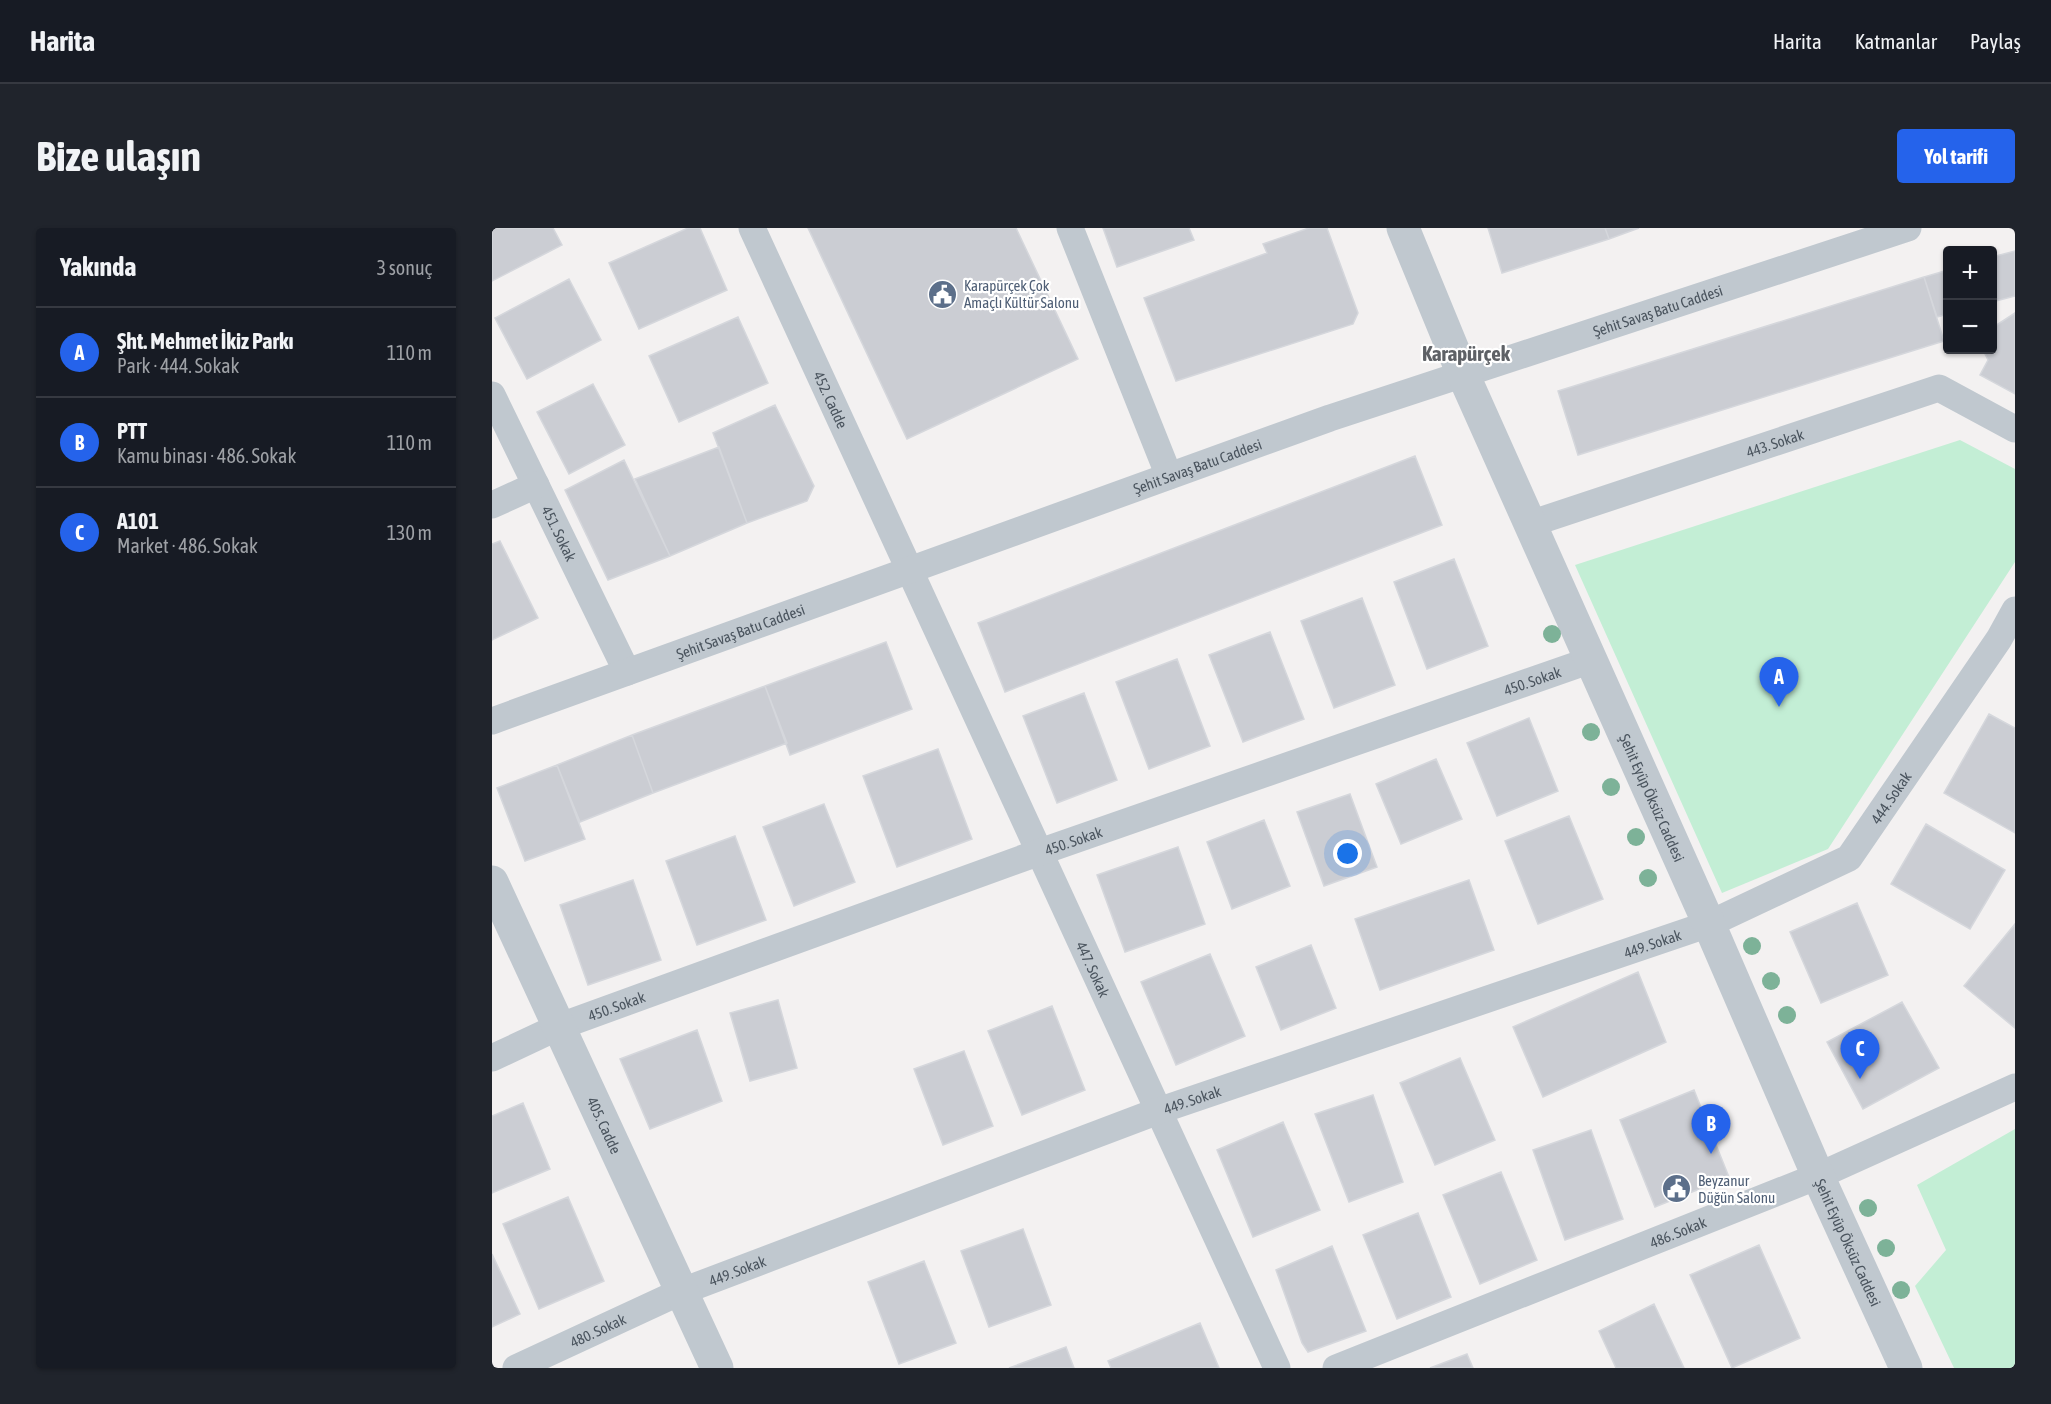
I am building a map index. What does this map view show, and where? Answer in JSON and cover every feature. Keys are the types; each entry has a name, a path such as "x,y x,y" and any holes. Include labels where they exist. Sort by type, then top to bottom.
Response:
{"street":[{"name":"452. Cadde","path":"752,228 912,569"},
{"path":"1070,228 1169,476"},
{"name":"Şehit Eyüp Öksüz Caddesi","path":"1403,228 1463,374 1709,924 1818,1176 1906,1368"},
{"name":"Şehit Savaş Batu Caddesi","path":"492,721 1330,418 1908,228"},
{"name":"443. Sokak","path":"1530,524 1939,388 2015,429"},
{"name":"451. Sokak","path":"492,395 627,672"},
{"path":"492,505 536,485"},
{"name":"447. Sokak","path":"912,569 1277,1368"},
{"name":"444. Sokak","path":"1709,924 1849,858 2007,644 2015,610"},
{"name":"450. Sokak","path":"492,1058 558,1027 1040,852 1591,660"},
{"name":"405. Cadde","path":"492,882 717,1368"},
{"name":"449. Sokak","path":"680,1292 1158,1111 1709,924"},
{"name":"486. Sokak","path":"1336,1368 1818,1176 2015,1087"},
{"name":"480. Sokak","path":"516,1368 680,1292"}],"green space":[{"path":"1960,440 2015,469 2015,562 1828,849 1722,893 1575,565"},
{"path":"2015,1129 2015,1368 1954,1368 1915,1286 1946,1250 1917,1185"}],"building":[{"path":"492,228 553,228 562,245 492,281"},
{"path":"688,228 700,228 727,290 639,329 609,263"},
{"name":"Karapürçek Çok Amaçlı Kültür Salonu","path":"808,228 1016,228 1078,359 907,439"},
{"path":"1103,228 1189,228 1194,240 1117,267"},
{"path":"1309,228 1327,228 1358,313 1353,324 1176,381 1144,298 1267,253 1263,244"},
{"path":"1488,228 1605,228 1609,239 1502,273"},
{"path":"1605,228 1639,228 1609,239"},
{"path":"2015,251 2015,296 1997,301 1997,300 1997,256"},
{"path":"1943,271 1943,315 1937,317 1924,277"},
{"path":"1924,277 1943,338 1943,341 1578,455 1558,391"},
{"path":"569,279 601,340 527,379 495,318"},
{"path":"2015,313 2015,394 1980,375 1988,360 1985,354 1997,354 1997,325"},
{"path":"738,317 768,383 679,422 649,356"},
{"path":"593,384 625,445 569,474 537,412"},
{"path":"775,405 814,486 807,501 747,523 713,433"},
{"path":"719,447 747,523 670,556 635,479"},
{"path":"1415,456 1442,525 1005,692 978,623"},
{"path":"624,460 670,556 608,580 565,490"},
{"path":"500,541 538,618 492,640 492,544"},
{"path":"1454,559 1488,646 1427,669 1394,582"},
{"path":"1362,598 1395,685 1334,708 1301,621"},
{"path":"1270,632 1304,719 1243,742 1209,655"},
{"path":"886,642 912,709 790,755 765,686"},
{"path":"1177,659 1210,746 1149,769 1116,682"},
{"path":"765,686 787,743 653,793 632,735"},
{"path":"1084,693 1117,780 1057,803 1023,716"},
{"path":"1989,714 2015,728 2015,833 1944,793"},
{"path":"1529,718 1558,791 1497,816 1467,743"},
{"path":"632,735 653,793 580,822 557,765"},
{"path":"938,749 972,839 897,867 863,776"},
{"path":"1436,759 1462,819 1401,844 1376,784"},
{"path":"557,765 585,839 525,861 497,788"},
{"path":"1350,794 1377,867 1324,886 1297,812"},
{"path":"824,804 855,882 794,906 763,827"},
{"path":"1569,816 1603,899 1538,924 1505,841"},
{"path":"1264,820 1290,886 1232,909 1207,842"},
{"path":"1926,824 2005,870 1970,929 1891,884"},
{"path":"735,836 766,920 697,945 666,861"},
{"path":"1178,847 1205,924 1125,952 1097,875"},
{"path":"633,880 661,960 588,985 560,905"},
{"path":"1469,880 1494,950 1380,990 1355,919"},
{"path":"1857,903 1888,975 1821,1003 1790,932"},
{"path":"2015,924 2015,1028 1964,986"},
{"path":"1311,945 1336,1008 1281,1030 1256,967"},
{"path":"1210,954 1245,1036 1176,1065 1141,982"},
{"path":"1638,972 1666,1042 1543,1097 1513,1027"},
{"path":"778,1000 797,1068 750,1081 730,1013"},
{"path":"1902,1002 1939,1068 1863,1109 1827,1042"},
{"path":"1052,1006 1085,1090 1022,1115 988,1031"},
{"path":"697,1030 722,1101 650,1129 620,1059"},
{"path":"964,1051 993,1126 943,1145 914,1069"},
{"path":"1460,1058 1495,1140 1435,1165 1400,1083"},
{"path":"1694,1090 1729,1177 1655,1207 1620,1120"},
{"path":"1373,1095 1403,1182 1349,1202 1315,1114"},
{"path":"523,1103 550,1169 492,1193 492,1116"},
{"path":"1283,1122 1320,1210 1253,1237 1217,1150"},
{"path":"1591,1130 1623,1219 1565,1240 1533,1150"},
{"path":"1501,1172 1537,1260 1480,1284 1443,1195"},
{"path":"568,1197 604,1281 539,1309 503,1224"},
{"path":"1418,1213 1451,1297 1397,1319 1363,1235"},
{"path":"1023,1229 1051,1305 989,1327 961,1251"},
{"path":"1759,1245 1800,1338 1732,1368 1690,1275"},
{"path":"1332,1246 1366,1331 1308,1352 1302,1343 1276,1270"},
{"path":"492,1254 520,1314 492,1327"},
{"path":"924,1261 956,1343 899,1364 868,1282"},
{"path":"1654,1304 1684,1368 1616,1368 1599,1331"},
{"path":"1200,1323 1219,1368 1111,1368 1108,1361"},
{"path":"1066,1347 1074,1368 1009,1368"},
{"path":"1467,1354 1473,1368 1430,1368"}],"place":[{"name":"Karapürçek Çok Amaçlı Kültür Salonu","path":"943,294"},
{"name":"Şht. Mehmet İkiz Parkı","path":"1779,707"},
{"name":"A101","path":"1860,1079"},
{"name":"PTT","path":"1711,1154"},
{"name":"Beyzanur Düğün Salonu","path":"1677,1189"}],"district":[{"name":"Karapürçek","path":"1466,353"}]}
